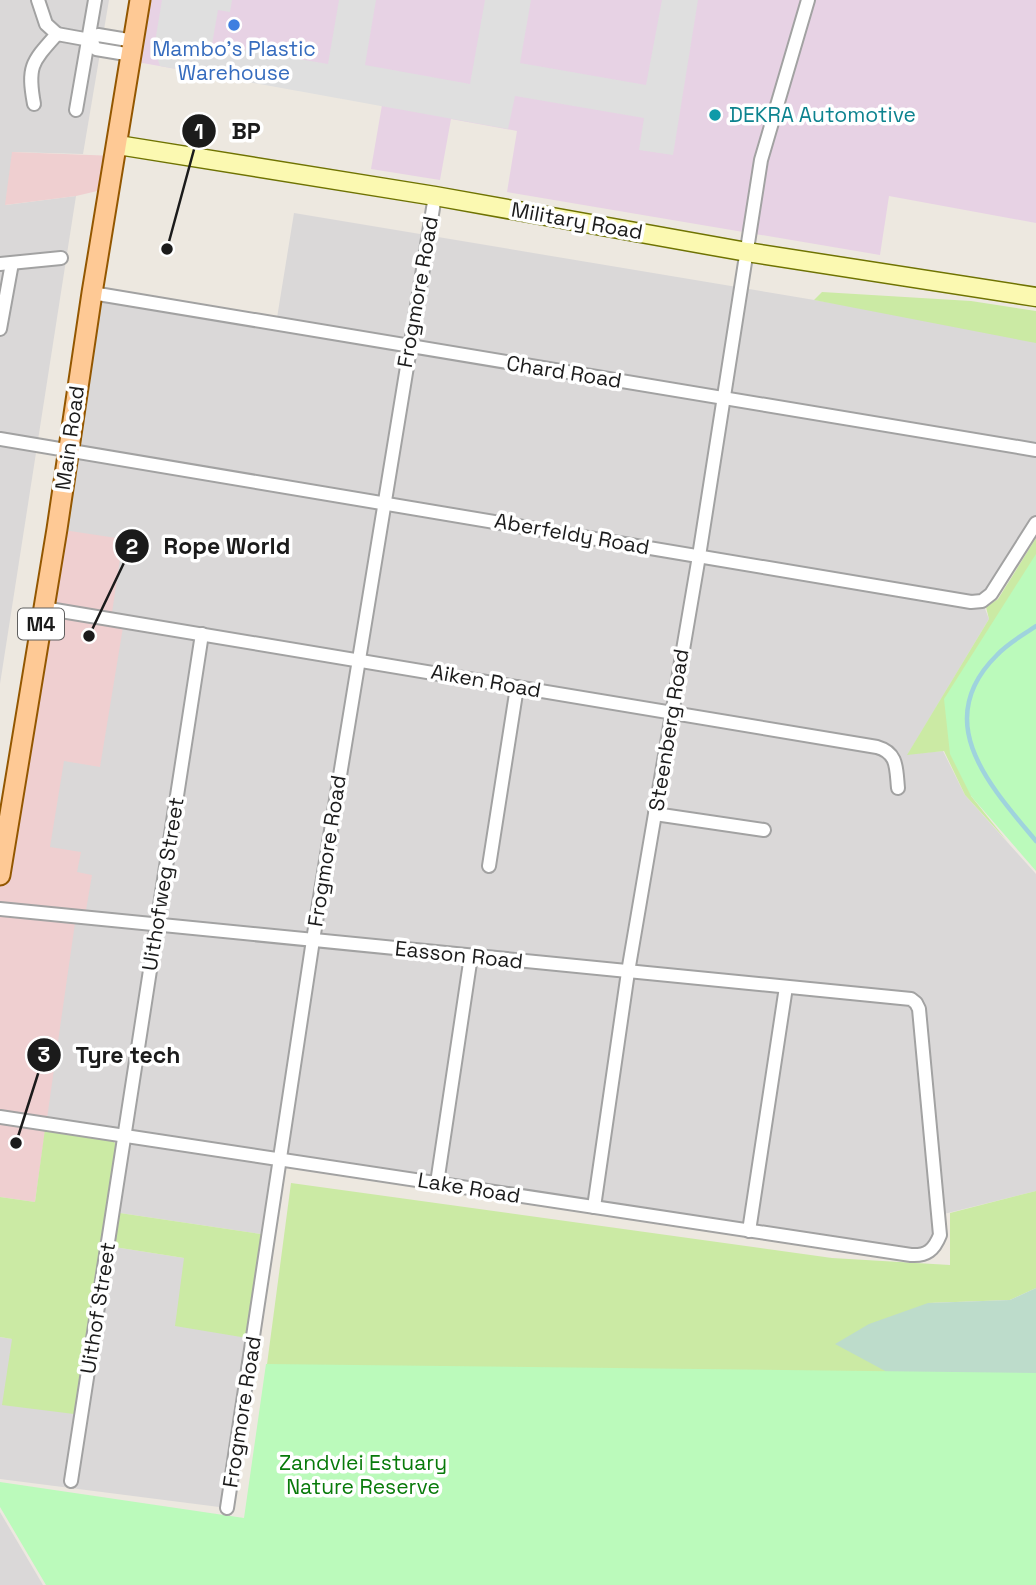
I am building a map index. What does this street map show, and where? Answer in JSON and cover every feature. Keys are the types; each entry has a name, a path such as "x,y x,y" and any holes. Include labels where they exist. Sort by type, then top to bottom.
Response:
{"main road":[{"name":"Main Road","path":"0,875 140,0"},
{"name":"Military Road","path":"118,145 435,196 747,253 1036,297"}],"street":[{"path":"38,0 46,24 57,34 90,40 96,48 133,48"},
{"path":"76,110 95,0"},
{"name":"Steenberg Road","path":"594,1207 628,972 699,556 761,160 808,0"},
{"path":"34,104 30,84 35,58 57,34"},
{"name":"Frogmore Road","path":"227,1508 313,940 435,196"},
{"path":"0,329 6,263 61,258"},
{"name":"Chard Road","path":"92,293 1036,450"},
{"name":"Aberfeldy Road","path":"0,439 971,602 982,601 993,591 1036,523"},
{"name":"Aiken Road","path":"43,608 885,749 896,761 898,788"},
{"name":"Uithofweg Street","path":"125,1135 202,634"},
{"path":"489,866 517,687"},
{"path":"655,814 764,830"},
{"name":"Easson Road","path":"0,909 911,999 916,1003 923,1041 940,1215 940,1236 935,1246"},
{"path":"437,1183 471,956"},
{"path":"749,1231 786,987"},
{"name":"Lake Road","path":"0,1117 911,1255 921,1255 935,1246"},
{"name":"Uithof Street","path":"71,1481 125,1135"}],"shaded area":[{"path":"0,0 109,0 83,154 13,152 6,205 76,196 0,684"},
{"path":"140,0 1036,0 1036,223 889,196 880,255 507,192 517,131 451,119 440,180 371,169 382,105 131,61"},
{"path":"162,0 232,0 230,12 218,10 212,44 328,64 339,0 376,0 365,65 470,84 485,0 531,0 520,63 646,85 662,0 698,0 673,155 639,150 644,118 515,96 508,129 160,66 154,48"},
{"path":"12,152 116,156 110,188 76,196 5,205"},
{"path":"294,213 1036,337 1036,523 982,601 989,619 908,754 943,751 965,795 1036,874 1036,1191 940,1215 929,1252 281,1158 267,1235 113,1212 124,1135 45,1123 0,875 92,293 276,324"},
{"path":"57,529 123,539 111,619 124,621 100,767 64,761 50,847 81,852 77,872 92,875 85,916 76,916 35,1202 0,1197 0,875"},
{"path":"108,1246 184,1258 253,1339 227,1508 0,1479 0,1337 12,1339"},
{"path":"0,1512 43,1585 0,1585"}],"green space":[{"path":"822,292 971,301 1036,311 1036,343 814,300"},
{"path":"1036,538 1036,599 971,796 1007,841 965,795 944,751 907,755 989,619 986,607 998,599"},
{"path":"1036,554 1036,871 971,796 950,754 944,699"},
{"path":"45,1129 110,1137 118,1147 113,1212 267,1235 253,1339 175,1326 184,1258 108,1246 82,1415 2,1405 12,1339 0,1337 0,1197 35,1202"},
{"name":"Zandvlei Estuary Nature Reserve","path":"291,1183 832,1258 950,1265 950,1213 1036,1191 1036,1288 1010,1300 928,1303 902,1380 1036,1585 46,1585 246,1523"},
{"path":"1036,1288 1036,1401 902,1380 835,1344 869,1324 928,1303 1010,1300"},
{"name":"Zandvlei Estuary Nature Reserve","path":"266,1364 1036,1373 1036,1585 46,1585 0,1507 0,1482 244,1518"}],"waterway":[{"path":"1036,626 997,655 978,680 968,704 968,728 974,752 985,775 1036,841"}],"place":[{"name":"Mambo's Plastic Warehouse","path":"234,25"},
{"name":"DEKRA Automotive","path":"715,115"},
{"name":"BP","path":"167,249"},
{"name":"Rope World","path":"89,636"},
{"name":"Tyre tech","path":"16,1143"}]}
